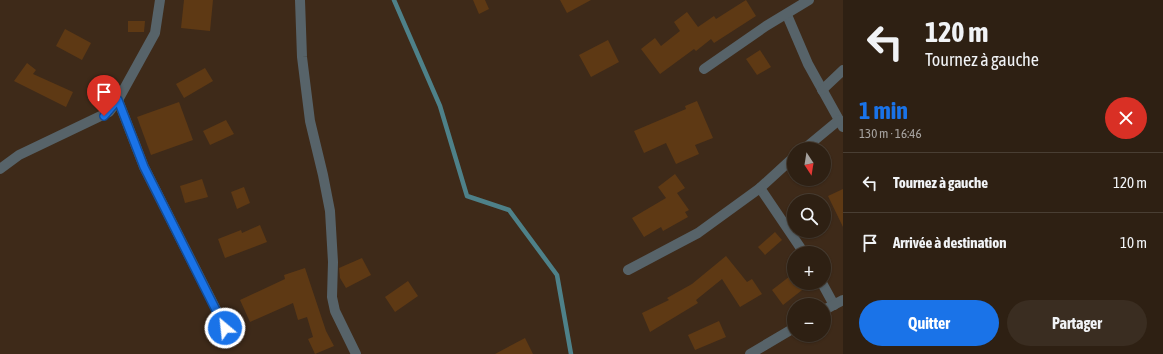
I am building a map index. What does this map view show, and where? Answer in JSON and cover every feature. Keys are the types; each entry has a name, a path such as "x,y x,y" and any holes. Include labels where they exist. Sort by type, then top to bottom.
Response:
{"street":[{"path":"0,169 19,155 104,116 118,100 155,33 160,0"},
{"path":"300,0 302,56 310,121 330,211 332,297 335,311 356,354"},
{"path":"704,69 766,26 787,15 802,2"},
{"path":"787,15 808,64 841,123 814,142"},
{"path":"822,90 843,70"},
{"path":"118,100 144,167 190,261 232,341"},
{"path":"628,270 698,233 760,188 787,163"},
{"path":"760,188 799,246"},
{"path":"828,290 838,302"},
{"path":"750,354 787,332"}],"building":[{"path":"184,0 213,0 210,31 181,28"},
{"path":"473,0 485,0 489,9 479,14"},
{"path":"560,0 591,0 567,13"},
{"path":"746,0 756,16 714,43 711,39 696,51 694,49 660,74 641,49 655,38 661,46 680,31 674,22 687,12 698,27 714,16 716,19"},
{"path":"128,21 145,21 144,32 128,32"},
{"path":"65,29 91,43 82,60 56,46"},
{"path":"608,40 619,62 591,77 579,55"},
{"path":"760,50 771,67 757,75 746,59"},
{"path":"27,63 36,70 33,74 73,92 66,107 14,81"},
{"path":"205,68 213,81 184,98 176,84"},
{"path":"697,101 713,138 695,145 699,154 676,164 666,143 644,153 634,131 686,109 685,106"},
{"path":"179,102 193,140 151,155 137,117"},
{"path":"226,120 234,134 210,145 203,131"},
{"path":"675,174 685,188 677,193 689,210 685,212 688,217 663,231 661,227 644,237 632,218 666,198 658,187"},
{"path":"202,179 208,197 185,203 180,186"},
{"path":"244,187 250,203 237,209 231,192"},
{"path":"843,189 843,227 831,202 831,195"},
{"path":"260,225 267,242 225,258 218,239 241,230 242,233"},
{"path":"775,232 782,240 765,255 758,247"},
{"path":"726,256 747,282 752,279 762,294 740,307 722,279 696,300 698,303 650,332 642,313 669,300 667,298 692,284"},
{"path":"362,258 371,275 346,288 340,278 339,268"},
{"path":"305,268 326,331 334,346 315,354 308,339 313,337 307,317 298,320 293,303 250,322 240,300 285,279 284,275"},
{"path":"787,278 787,290 802,290 792,298 787,298 787,302 783,305 772,290"},
{"path":"408,281 418,296 395,312 385,297"},
{"path":"719,321 726,337 695,350 688,335"},
{"path":"525,338 533,354 495,354"}],"waterway":[{"path":"394,0 440,106 467,196 509,210 557,275 571,354"}],"route":[{"path":"104,116 118,100 144,167 225,328"}]}
